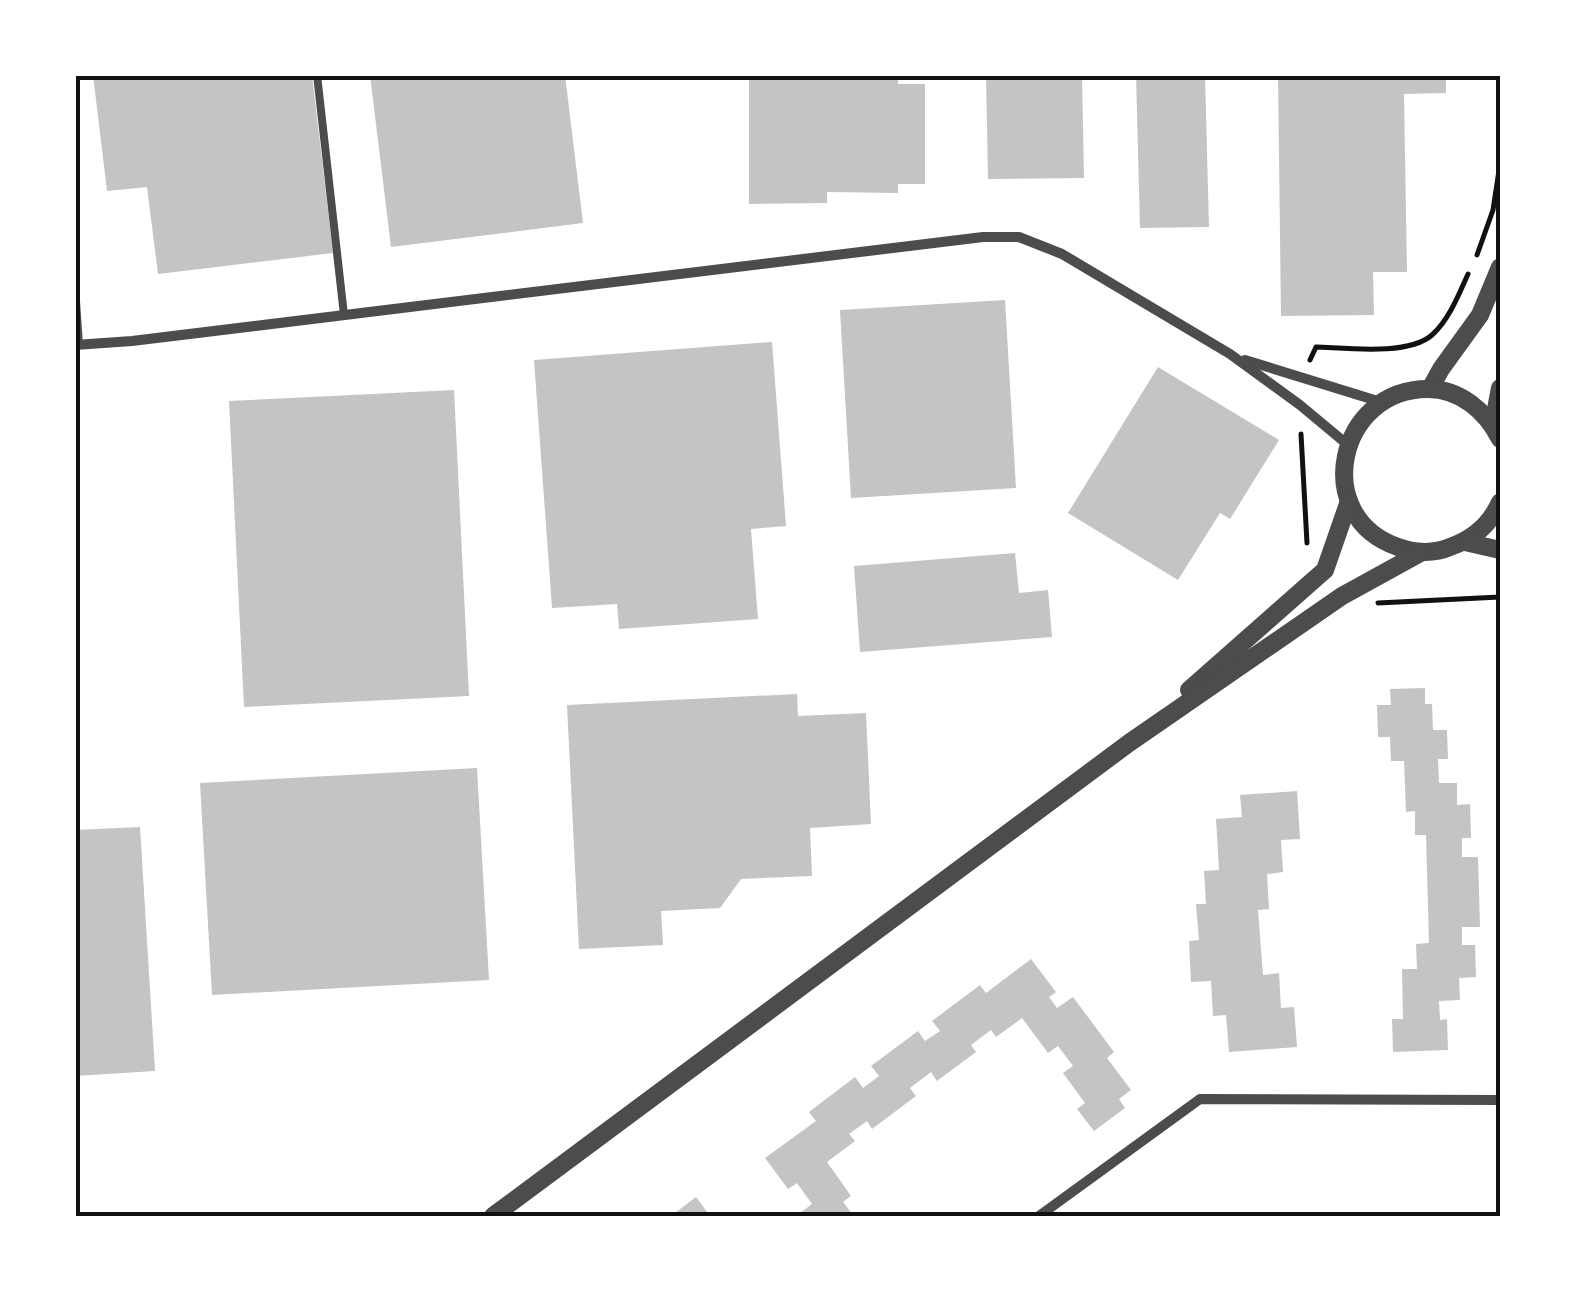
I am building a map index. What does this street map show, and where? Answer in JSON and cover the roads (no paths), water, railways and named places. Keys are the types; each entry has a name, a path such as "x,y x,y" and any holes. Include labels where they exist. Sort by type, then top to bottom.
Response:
{"street":[{"path":"77,345 983,236 1019,237 1062,254 1230,354 1348,444"},
{"path":"1430,389 1480,315 1500,267"},
{"path":"1230,354 1301,380 1381,402"},
{"path":"1497,432 1500,388"},
{"path":"1497,432 1466,400 1430,389 1404,391 1381,402 1360,420 1348,444 1344,482 1356,515 1378,538 1422,552 1444,550 1465,542 1488,522 1500,502"},
{"path":"1129,743 1325,570 1349,501"},
{"path":"1465,542 1500,550"},
{"path":"493,1216 1129,743 1342,596 1422,552"},
{"path":"1039,1216 1200,1100 1500,1100"}],"lane":[{"path":"317,75 344,315"},
{"path":"75,288 77,345"}]}
